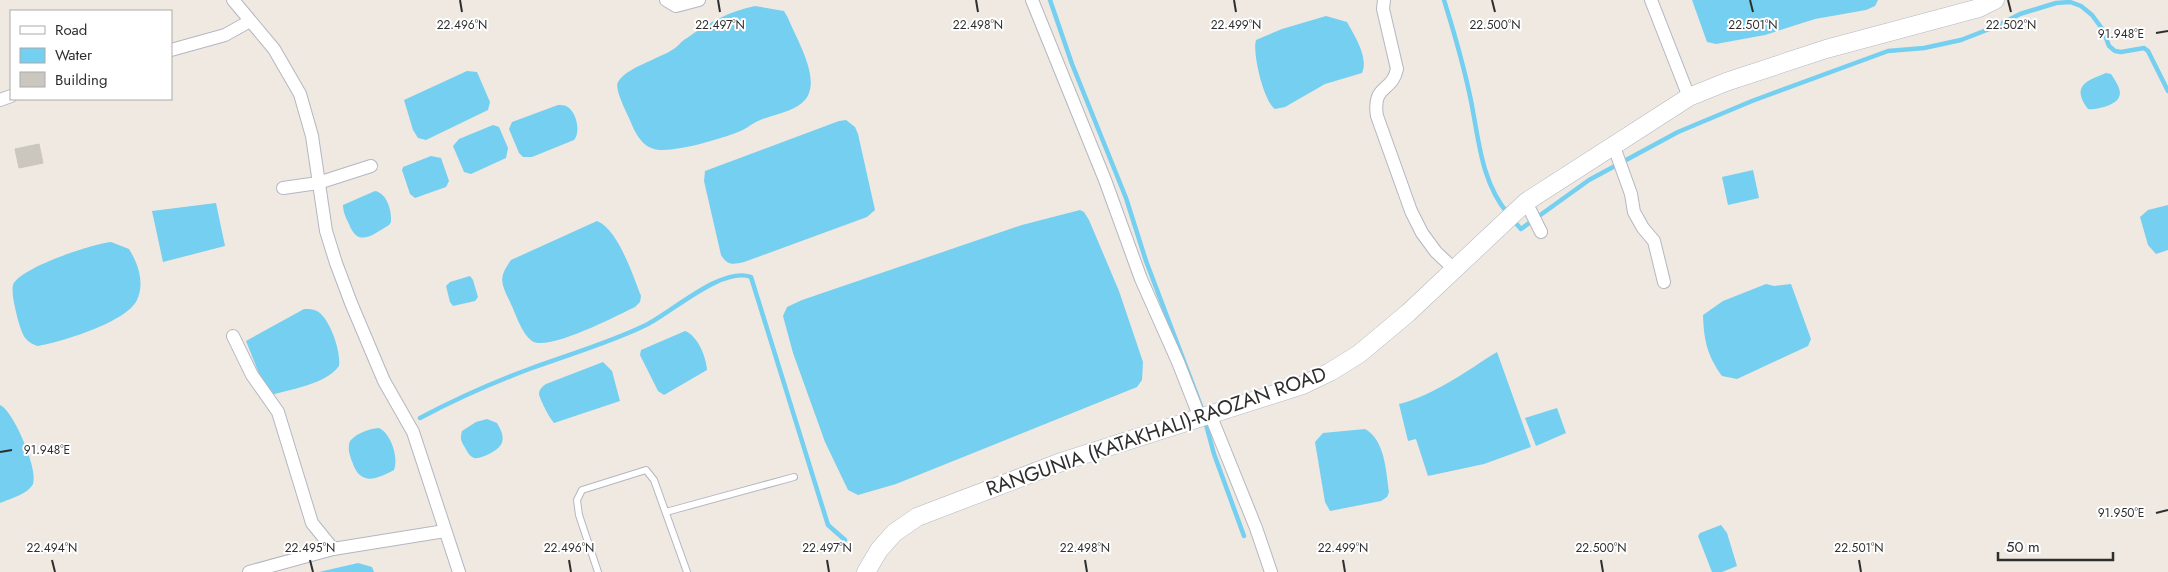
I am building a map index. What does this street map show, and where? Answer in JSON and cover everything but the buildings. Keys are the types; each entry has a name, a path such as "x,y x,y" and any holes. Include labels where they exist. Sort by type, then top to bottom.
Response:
{"main road":[{"name":"RANGUNIA (KATAKHALI)-RAOZAN ROAD","path":"866,572 879,550 894,533 917,517 1064,461 1303,385 1330,372 1359,354 1408,313 1500,226 1531,215 1615,149 1688,97 1726,82 1826,49 1906,26 1979,8 1995,0"}],"street":[{"path":"233,0 274,49 300,94 312,136 326,231 351,303 384,381 413,432 459,572"},
{"path":"666,0 676,6 699,0"},
{"path":"1032,0 1105,180 1141,279 1256,528 1271,572"},
{"path":"1384,0 1383,9 1397,69 1395,78 1376,96 1374,102 1376,116 1422,233 1436,252 1454,269"},
{"path":"1652,0 1688,97"},
{"path":"172,50 226,35 250,21"},
{"path":"1615,149 1623,170 1634,212 1643,228 1654,241 1664,282"},
{"path":"283,188 318,183 371,166"},
{"path":"233,336 252,375 278,412 312,523 333,549"},
{"path":"249,572 333,549 445,531"}],"lane":[{"path":"598,572 579,515 577,500 582,490 646,470 654,480 687,572"},
{"path":"666,512 794,477"}],"water":[{"path":"1692,0 1878,0 1875,6 1866,10 1815,19 1765,35 1716,44 1707,42"},
{"path":"755,6 784,11 788,18 808,65 811,85 806,99 794,108 758,121 741,131 708,142 683,148 662,150 649,147 641,141 635,132 619,94 617,85 622,77 635,68 674,49 685,39 711,23 728,14"},
{"path":"1326,16 1347,22 1362,53 1364,67 1362,73 1325,84 1285,107 1275,109 1263,88 1257,66 1256,40 1282,29"},
{"path":"467,71 477,72 490,102 488,110 426,140 418,138 413,130 404,100"},
{"path":"2106,73 2111,74 2118,85 2119,98 2104,107 2088,109 2081,95 2083,85"},
{"path":"558,105 565,106 573,112 577,122 577,132 574,140 532,157 523,157 519,153 509,129 512,122"},
{"path":"846,120 855,127 858,134 875,210 867,217 744,262 733,264 725,261 721,255 704,181 705,171"},
{"path":"493,125 499,127 508,148 506,158 471,174 464,172 453,146 459,139"},
{"path":"431,156 441,158 449,181 446,187 415,198 410,194 402,170 403,167"},
{"path":"1753,170 1759,198 1728,205 1722,177"},
{"path":"375,191 379,192 386,199 391,213 391,222 371,235 361,238 353,231 345,215 343,205"},
{"path":"216,203 225,246 163,262 152,211"},
{"path":"2168,205 2168,250 2156,254 2148,245 2140,217 2148,210"},
{"path":"1080,210 1084,212 1089,220 1119,291 1143,362 1142,380 1137,387 896,484 858,495 848,490 825,442 793,353 783,316 787,307 802,300 1022,225"},
{"path":"597,221 612,233 624,254 641,296 640,302 635,307 567,337 540,343 532,341 522,328 503,285 504,271 511,260"},
{"path":"111,242 129,249 138,267 140,280 139,294 131,308 121,316 92,330 38,346 30,342 24,336 21,329 14,302 13,285 18,278 28,271 57,258"},
{"path":"470,276 478,297 475,301 453,306 450,302 446,286 450,282"},
{"path":"1766,284 1774,286 1791,284 1811,339 1808,346 1737,379 1722,376 1707,347 1703,315 1723,301"},
{"path":"304,309 320,313 328,323 337,345 339,366 325,378 316,382 268,396 246,341"},
{"path":"685,331 694,337 697,342 705,359 707,370 664,395 658,391 640,355 641,350"},
{"path":"1497,352 1531,447 1484,464 1428,476 1416,439 1408,441 1399,404 1438,389"},
{"path":"603,362 612,371 620,401 554,423 540,397 539,392 541,388 546,384"},
{"path":"0,405 11,417 24,441 34,477 31,488 18,496 0,503"},
{"path":"1557,408 1566,433 1536,446 1525,418"},
{"path":"487,419 497,423 503,437 501,445 489,454 474,458 468,453 462,443 462,431 476,422"},
{"path":"379,428 387,435 393,447 395,453 394,470 376,478 365,478 356,471 349,452 349,444 359,434 367,430"},
{"path":"1365,429 1372,434 1381,448 1389,492 1387,497 1381,501 1330,511 1325,502 1315,442 1323,433"},
{"path":"1721,525 1727,533 1737,566 1722,572 1712,572 1698,536 1700,533"},
{"path":"358,563 372,567 374,572 319,572"}],"waterway":[{"path":"1050,0 1072,64 1126,198 1146,261 1201,406"},
{"path":"1444,0 1470,96 1486,173 1499,201 1508,214"},
{"path":"1513,220 1521,229 1589,180 1678,132 1752,101 1888,51 1924,48 1961,40 1997,26 2020,14 2056,3 2070,2 2081,6 2092,15 2103,30 2109,46 2115,51 2121,52 2144,48 2148,51 2168,91"},
{"path":"420,418 504,379 604,343 646,325 697,292 726,278 739,275 751,277 828,525 845,540"},
{"path":"1205,421 1214,454 1244,536"}]}
